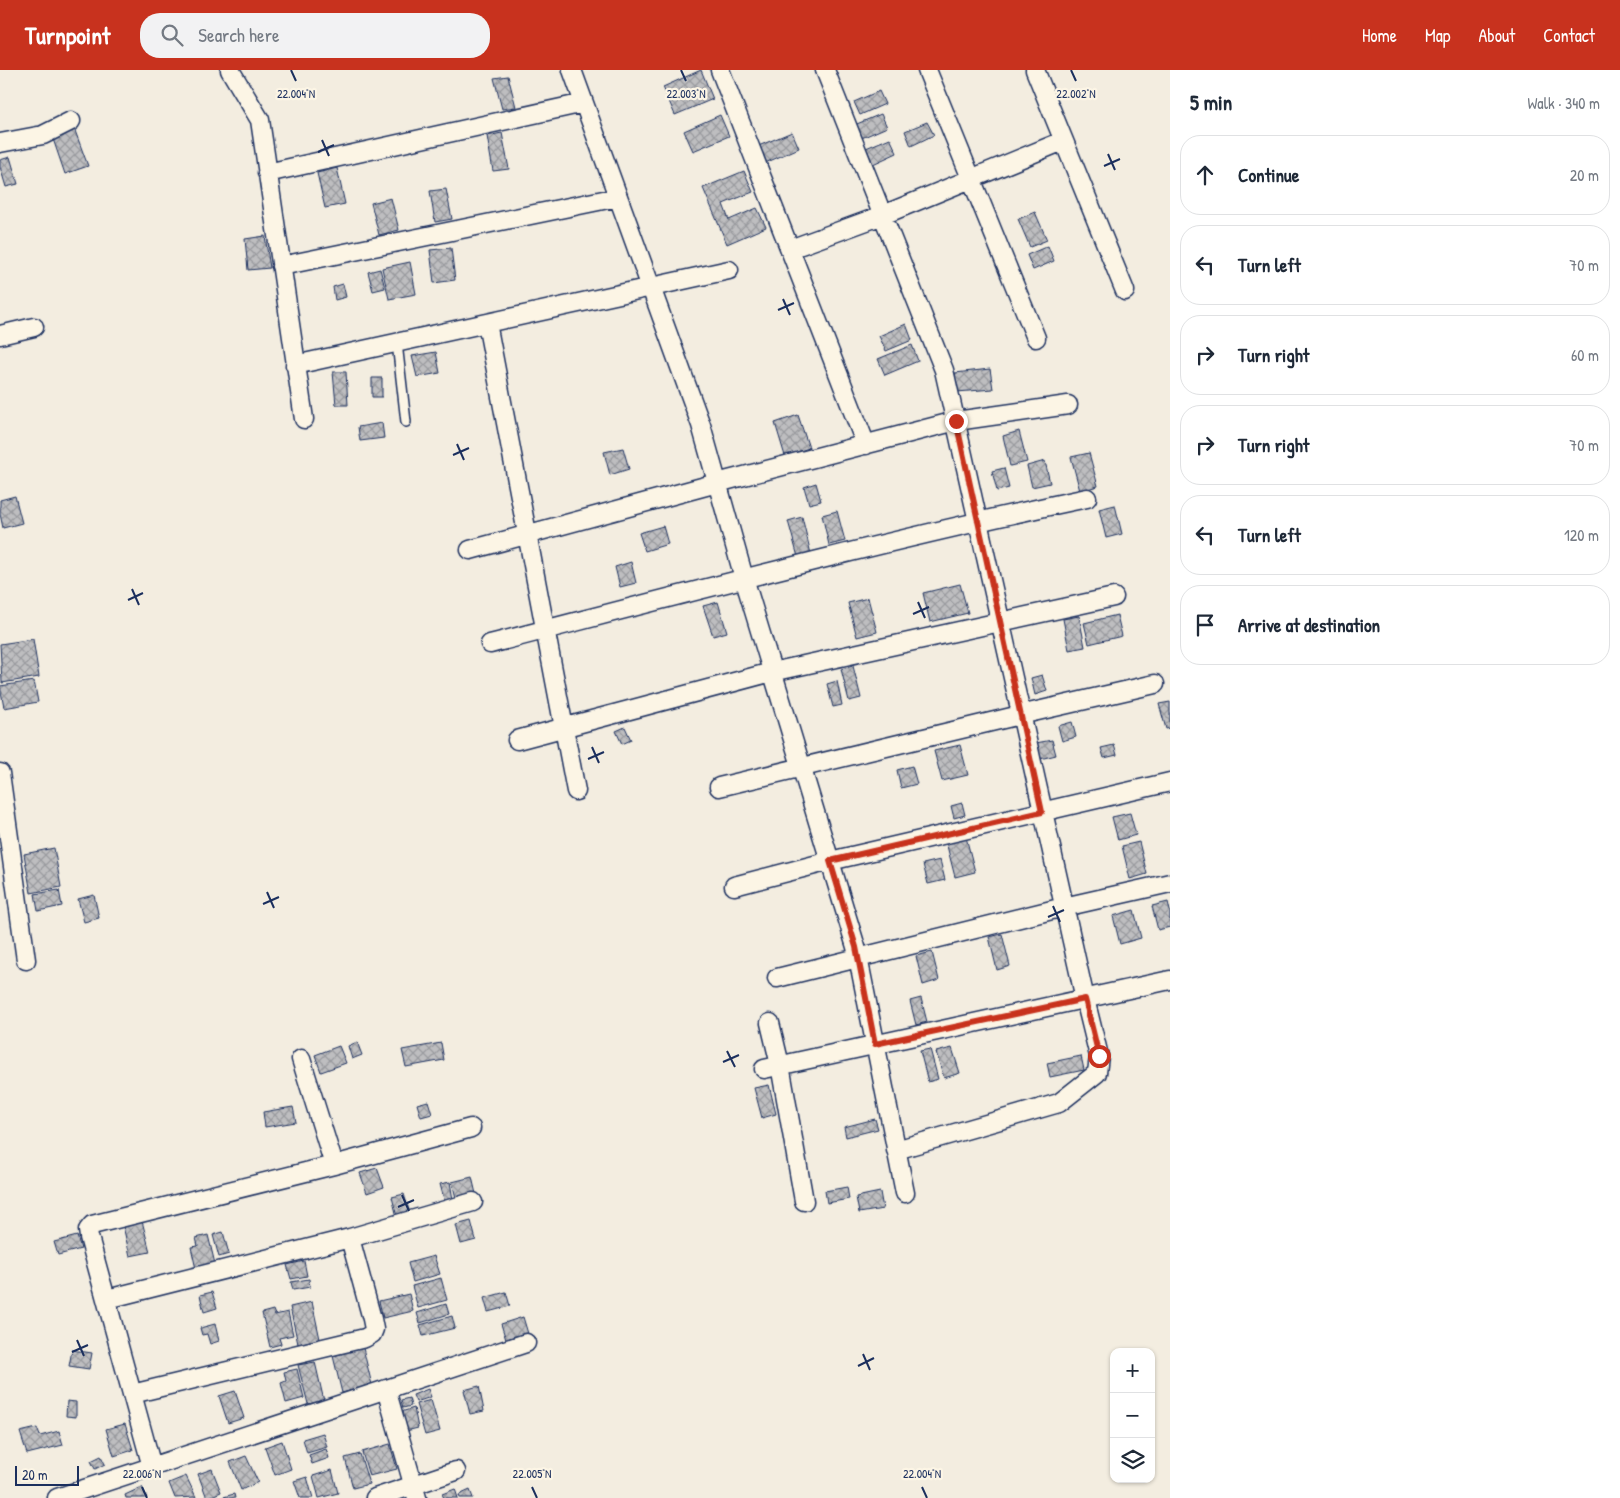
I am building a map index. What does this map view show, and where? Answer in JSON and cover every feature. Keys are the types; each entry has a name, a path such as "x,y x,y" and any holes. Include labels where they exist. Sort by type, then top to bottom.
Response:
{"street":[{"path":"230,70 260,120 304,419"},
{"path":"572,70 701,425 744,578 830,861 857,957 905,1193"},
{"path":"720,70 866,444"},
{"path":"824,70 944,370 1020,715 1099,1056 1097,1072 1059,1103 896,1150"},
{"path":"927,70 1036,338"},
{"path":"1035,70 1125,291"},
{"path":"268,173 584,103"},
{"path":"0,143 42,135 71,121"},
{"path":"790,249 882,215 1063,141"},
{"path":"281,266 618,197"},
{"path":"295,365 730,270"},
{"path":"487,323 576,791"},
{"path":"0,335 34,327"},
{"path":"470,550 956,421 1068,405"},
{"path":"490,644 744,578 977,521 1087,498"},
{"path":"517,740 772,672 1114,597"},
{"path":"719,787 1155,684"},
{"path":"0,773 26,960"},
{"path":"734,886 830,861 1170,782"},
{"path":"777,978 1064,906 1170,883"},
{"path":"772,1067 1170,980"},
{"path":"770,1023 772,1067 804,1201"},
{"path":"301,1059 334,1165"},
{"path":"152,1467 89,1237 88,1230 92,1225 334,1165 471,1128"},
{"path":"107,1299 350,1238 473,1202"},
{"path":"132,1394 365,1338 372,1334 373,1324 350,1238"},
{"path":"57,1498 96,1492 152,1467 526,1343"},
{"path":"386,1390 415,1492"},
{"path":"374,1498 415,1492 456,1471"}],"lane":[{"path":"397,343 406,422"}],"building":[{"path":"701,70 713,99 675,115 663,87"},
{"path":"508,76 516,107 502,109 494,78"},
{"path":"879,91 885,104 860,115 854,102"},
{"path":"881,114 887,127 857,140 852,126"},
{"path":"720,115 729,136 693,151 684,131"},
{"path":"927,122 934,135 911,146 905,131"},
{"path":"74,128 88,166 65,174 52,136"},
{"path":"792,132 799,148 763,164 756,147"},
{"path":"502,133 509,169 493,171 487,136"},
{"path":"890,138 897,153 873,164 866,148"},
{"path":"10,157 18,184 6,187 0,167 0,160"},
{"path":"337,168 345,204 325,208 317,173"},
{"path":"744,171 753,192 723,204 729,220 757,208 766,227 727,244 703,188"},
{"path":"446,189 452,219 435,222 430,191"},
{"path":"391,198 399,230 379,235 371,203"},
{"path":"1035,212 1047,240 1030,247 1018,219"},
{"path":"265,236 270,268 248,270 245,239"},
{"path":"1048,246 1054,261 1033,270 1027,255"},
{"path":"451,248 455,280 434,283 430,250"},
{"path":"410,262 416,294 389,299 382,268"},
{"path":"380,269 385,288 373,291 368,272"},
{"path":"343,284 346,297 335,300 333,287"},
{"path":"906,324 912,340 886,351 879,336"},
{"path":"912,345 918,361 885,375 878,359"},
{"path":"436,352 440,373 417,377 412,356"},
{"path":"990,369 993,389 957,392 955,373"},
{"path":"333,372 346,372 348,405 336,405"},
{"path":"372,378 382,378 382,397 372,397"},
{"path":"798,415 809,448 785,456 775,423"},
{"path":"382,423 384,438 360,441 358,427"},
{"path":"1019,431 1027,462 1010,466 1003,436"},
{"path":"623,448 629,469 610,475 604,452"},
{"path":"1089,453 1098,486 1080,491 1071,457"},
{"path":"1045,461 1050,483 1032,487 1027,466"},
{"path":"1004,468 1009,488 997,491 992,471"},
{"path":"816,483 821,501 809,504 804,487"},
{"path":"15,496 22,523 3,528 0,500"},
{"path":"1115,505 1122,534 1106,538 1099,509"},
{"path":"837,511 845,541 829,545 822,515"},
{"path":"802,517 811,554 798,557 788,521"},
{"path":"663,526 668,544 645,551 639,533"},
{"path":"631,562 636,583 620,587 615,567"},
{"path":"960,584 968,613 930,622 923,593"},
{"path":"868,598 877,632 857,637 848,603"},
{"path":"718,602 727,632 713,636 703,606"},
{"path":"1117,615 1122,636 1089,644 1084,623"},
{"path":"1079,616 1085,647 1069,650 1063,619"},
{"path":"33,639 39,677 2,683 0,644"},
{"path":"853,666 861,698 849,701 841,669"},
{"path":"1042,675 1047,691 1035,695 1031,678"},
{"path":"34,681 38,702 4,708 0,686"},
{"path":"837,681 842,705 833,707 827,684"},
{"path":"1170,702 1170,728 1166,729 1159,704"},
{"path":"1072,722 1076,737 1062,741 1058,726"},
{"path":"625,727 631,740 622,744 616,731"},
{"path":"1052,740 1056,755 1040,759 1036,743"},
{"path":"960,745 968,775 942,781 934,751"},
{"path":"1114,745 1117,755 1104,758 1101,748"},
{"path":"912,766 917,784 901,788 897,770"},
{"path":"962,803 965,815 954,818 951,806"},
{"path":"1130,813 1136,835 1118,840 1112,817"},
{"path":"966,837 975,872 955,877 946,842"},
{"path":"1139,842 1147,874 1130,879 1122,846"},
{"path":"54,848 61,887 31,893 24,854"},
{"path":"940,860 945,880 928,884 923,864"},
{"path":"59,890 62,906 38,911 35,894"},
{"path":"94,895 99,918 84,922 78,899"},
{"path":"1168,902 1170,927 1158,930 1152,906"},
{"path":"1134,910 1141,938 1120,944 1113,916"},
{"path":"1002,934 1010,966 997,970 989,937"},
{"path":"932,952 939,980 923,985 916,956"},
{"path":"921,998 927,1022 916,1025 910,1001"},
{"path":"357,1042 362,1055 352,1059 348,1046"},
{"path":"441,1043 444,1060 406,1067 402,1050"},
{"path":"339,1046 346,1063 321,1072 315,1055"},
{"path":"952,1048 960,1073 944,1078 936,1052"},
{"path":"930,1049 938,1079 928,1082 920,1051"},
{"path":"1081,1056 1084,1070 1050,1077 1047,1063"},
{"path":"769,1085 776,1114 762,1118 754,1088"},
{"path":"428,1101 432,1114 421,1117 417,1104"},
{"path":"293,1107 296,1122 265,1127 263,1112"},
{"path":"875,1119 878,1129 846,1137 844,1127"},
{"path":"377,1168 384,1187 367,1193 360,1173"},
{"path":"472,1177 476,1194 456,1198 452,1182"},
{"path":"450,1182 453,1200 445,1203 440,1184"},
{"path":"847,1187 849,1199 827,1203 825,1191"},
{"path":"880,1192 883,1209 859,1213 856,1197"},
{"path":"404,1194 410,1213 397,1217 392,1197"},
{"path":"142,1221 150,1252 130,1256 123,1226"},
{"path":"471,1221 476,1240 461,1244 456,1225"},
{"path":"223,1232 229,1254 219,1257 213,1235"},
{"path":"208,1235 215,1264 196,1269 191,1247 198,1246 196,1238"},
{"path":"77,1236 81,1249 58,1255 54,1242"},
{"path":"434,1256 440,1274 413,1282 408,1263"},
{"path":"304,1261 307,1276 291,1279 287,1265"},
{"path":"441,1278 447,1300 418,1308 412,1286"},
{"path":"309,1279 310,1287 293,1290 291,1282"},
{"path":"212,1292 217,1308 204,1312 200,1295"},
{"path":"506,1292 510,1306 488,1312 484,1298"},
{"path":"409,1294 413,1311 383,1318 379,1301"},
{"path":"312,1302 320,1339 298,1344 290,1307"},
{"path":"446,1304 449,1314 420,1323 417,1313"},
{"path":"273,1310 275,1315 288,1312 293,1335 279,1338 281,1344 270,1347 262,1313"},
{"path":"452,1316 455,1328 423,1336 420,1325"},
{"path":"523,1317 529,1337 507,1343 501,1324"},
{"path":"215,1324 219,1341 210,1344 207,1334 202,1335 200,1328"},
{"path":"363,1348 372,1385 342,1393 333,1356"},
{"path":"72,1350 92,1353 89,1369 69,1366"},
{"path":"315,1362 324,1401 308,1404 298,1365"},
{"path":"297,1369 304,1398 286,1403 281,1383 286,1381 284,1372"},
{"path":"479,1386 484,1411 470,1414 464,1390"},
{"path":"428,1389 431,1397 416,1402 413,1395"},
{"path":"235,1391 244,1418 228,1423 219,1396"},
{"path":"409,1398 411,1406 403,1408 401,1400"},
{"path":"431,1400 440,1431 425,1435 416,1404"},
{"path":"67,1401 76,1402 76,1417 66,1416"},
{"path":"414,1408 418,1428 406,1431 401,1412"},
{"path":"125,1424 133,1450 114,1456 106,1429"},
{"path":"37,1428 40,1436 59,1431 63,1445 27,1454 20,1432"},
{"path":"323,1433 327,1447 307,1453 303,1439"},
{"path":"282,1441 291,1469 275,1475 265,1447"},
{"path":"390,1444 397,1469 369,1476 362,1452"},
{"path":"326,1449 329,1458 312,1464 309,1455"},
{"path":"360,1454 369,1484 353,1488 345,1458"},
{"path":"101,1456 105,1464 95,1469 91,1461"},
{"path":"246,1456 258,1482 241,1490 230,1462"},
{"path":"212,1469 221,1492 207,1498 198,1474"},
{"path":"332,1470 338,1493 319,1498 313,1476"},
{"path":"186,1476 196,1497 175,1498 169,1483"},
{"path":"307,1477 313,1498 300,1498 294,1481"},
{"path":"142,1487 147,1498 126,1498 125,1495"},
{"path":"455,1489 458,1498 444,1498 442,1494"},
{"path":"470,1490 473,1498 460,1498 459,1495"},
{"path":"234,1494 235,1498 220,1498"}],"route":[{"path":"956,421 1042,812 830,861 856,947 875,1044 1085,999 1099,1056"}]}
